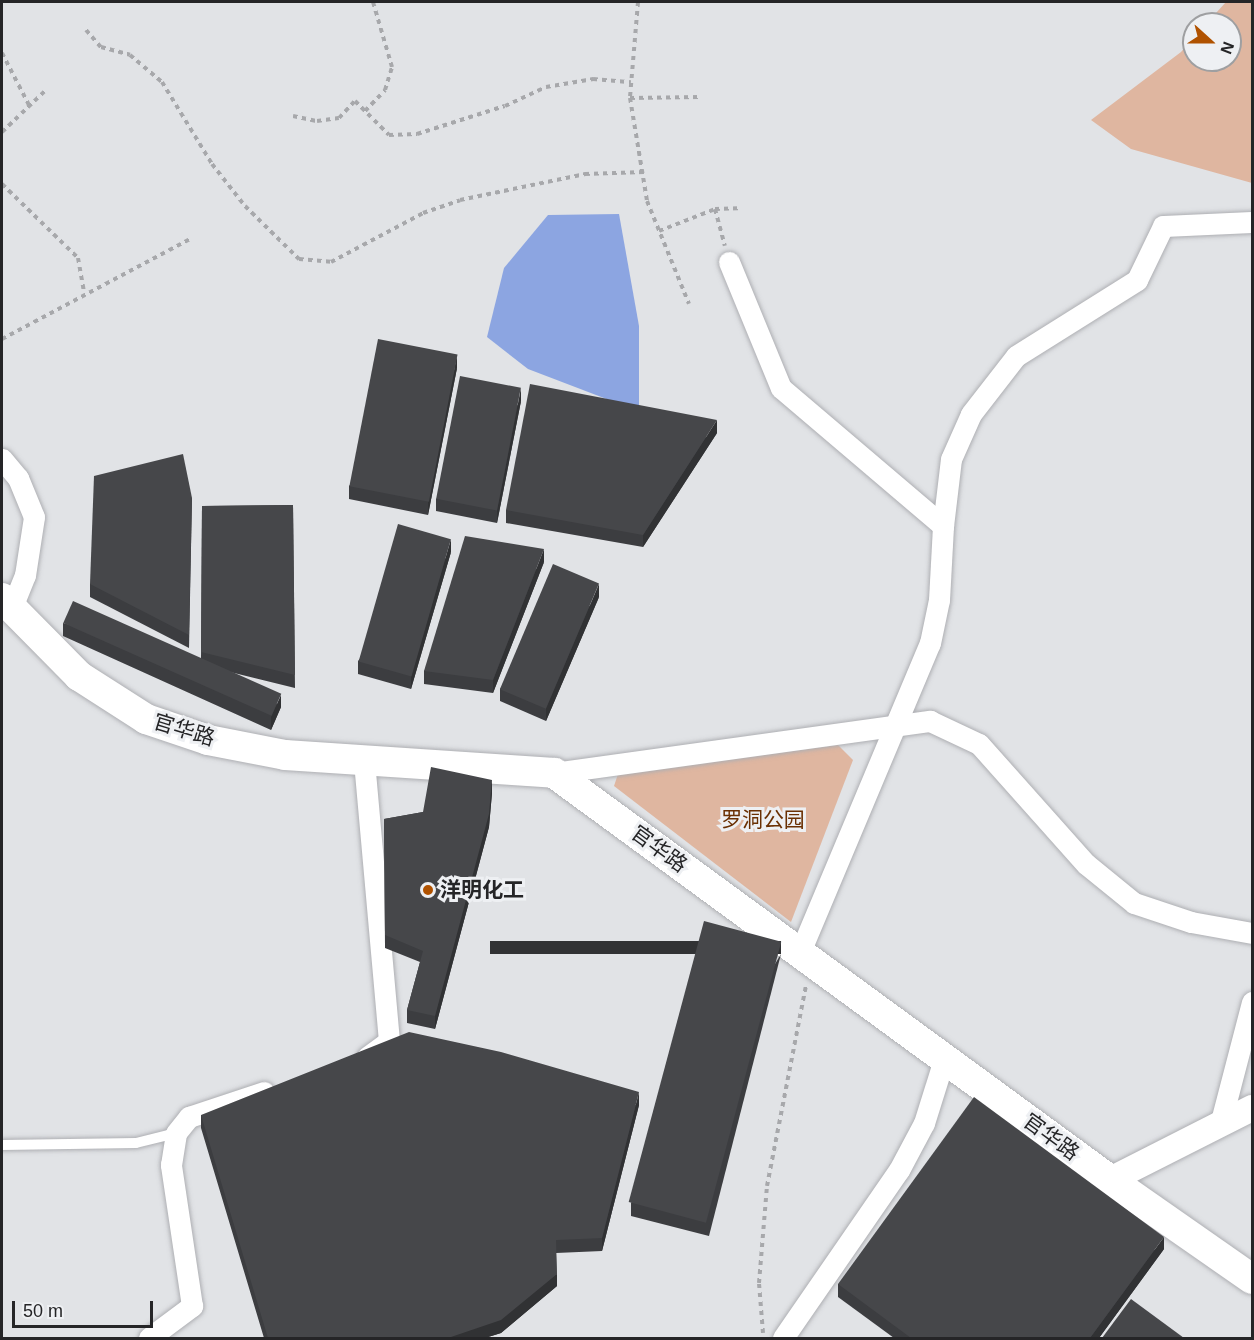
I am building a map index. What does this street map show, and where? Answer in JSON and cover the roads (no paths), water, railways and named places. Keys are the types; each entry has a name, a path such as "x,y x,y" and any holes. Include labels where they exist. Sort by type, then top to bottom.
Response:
{"main road":[{"name":"官华路","path":"7,603 79,676 146,719 208,740 274,753 554,773 1110,1180 1252,1279"}],"street":[{"path":"805,957 894,726 930,643 939,600 943,526 951,459 971,414 1016,356 1137,280 1163,226 1252,222"},
{"path":"729,262 781,388 943,526"},
{"path":"2,459 18,478 34,517 25,575 7,603"},
{"path":"554,773 930,721 980,744 1086,864 1134,903 1191,922 1252,933"},
{"path":"342,1065 375,1054 389,1041 364,761"},
{"path":"1220,1125 1252,1002"},
{"path":"783,1338 899,1170 924,1123 944,1059"},
{"path":"149,1338 192,1306 171,1165 176,1133 189,1117 287,1084"},
{"path":"1110,1180 1252,1108"}],"lane":[{"path":"2,1145 136,1143 176,1133"}],"water":[{"path":"619,214 639,326 639,407 617,403 528,369 487,337 504,268 548,215"}],"place":[{"name":"洋明化工","path":"428,890"}],"park label":[{"name":"罗洞公园","path":"763,820"}]}
